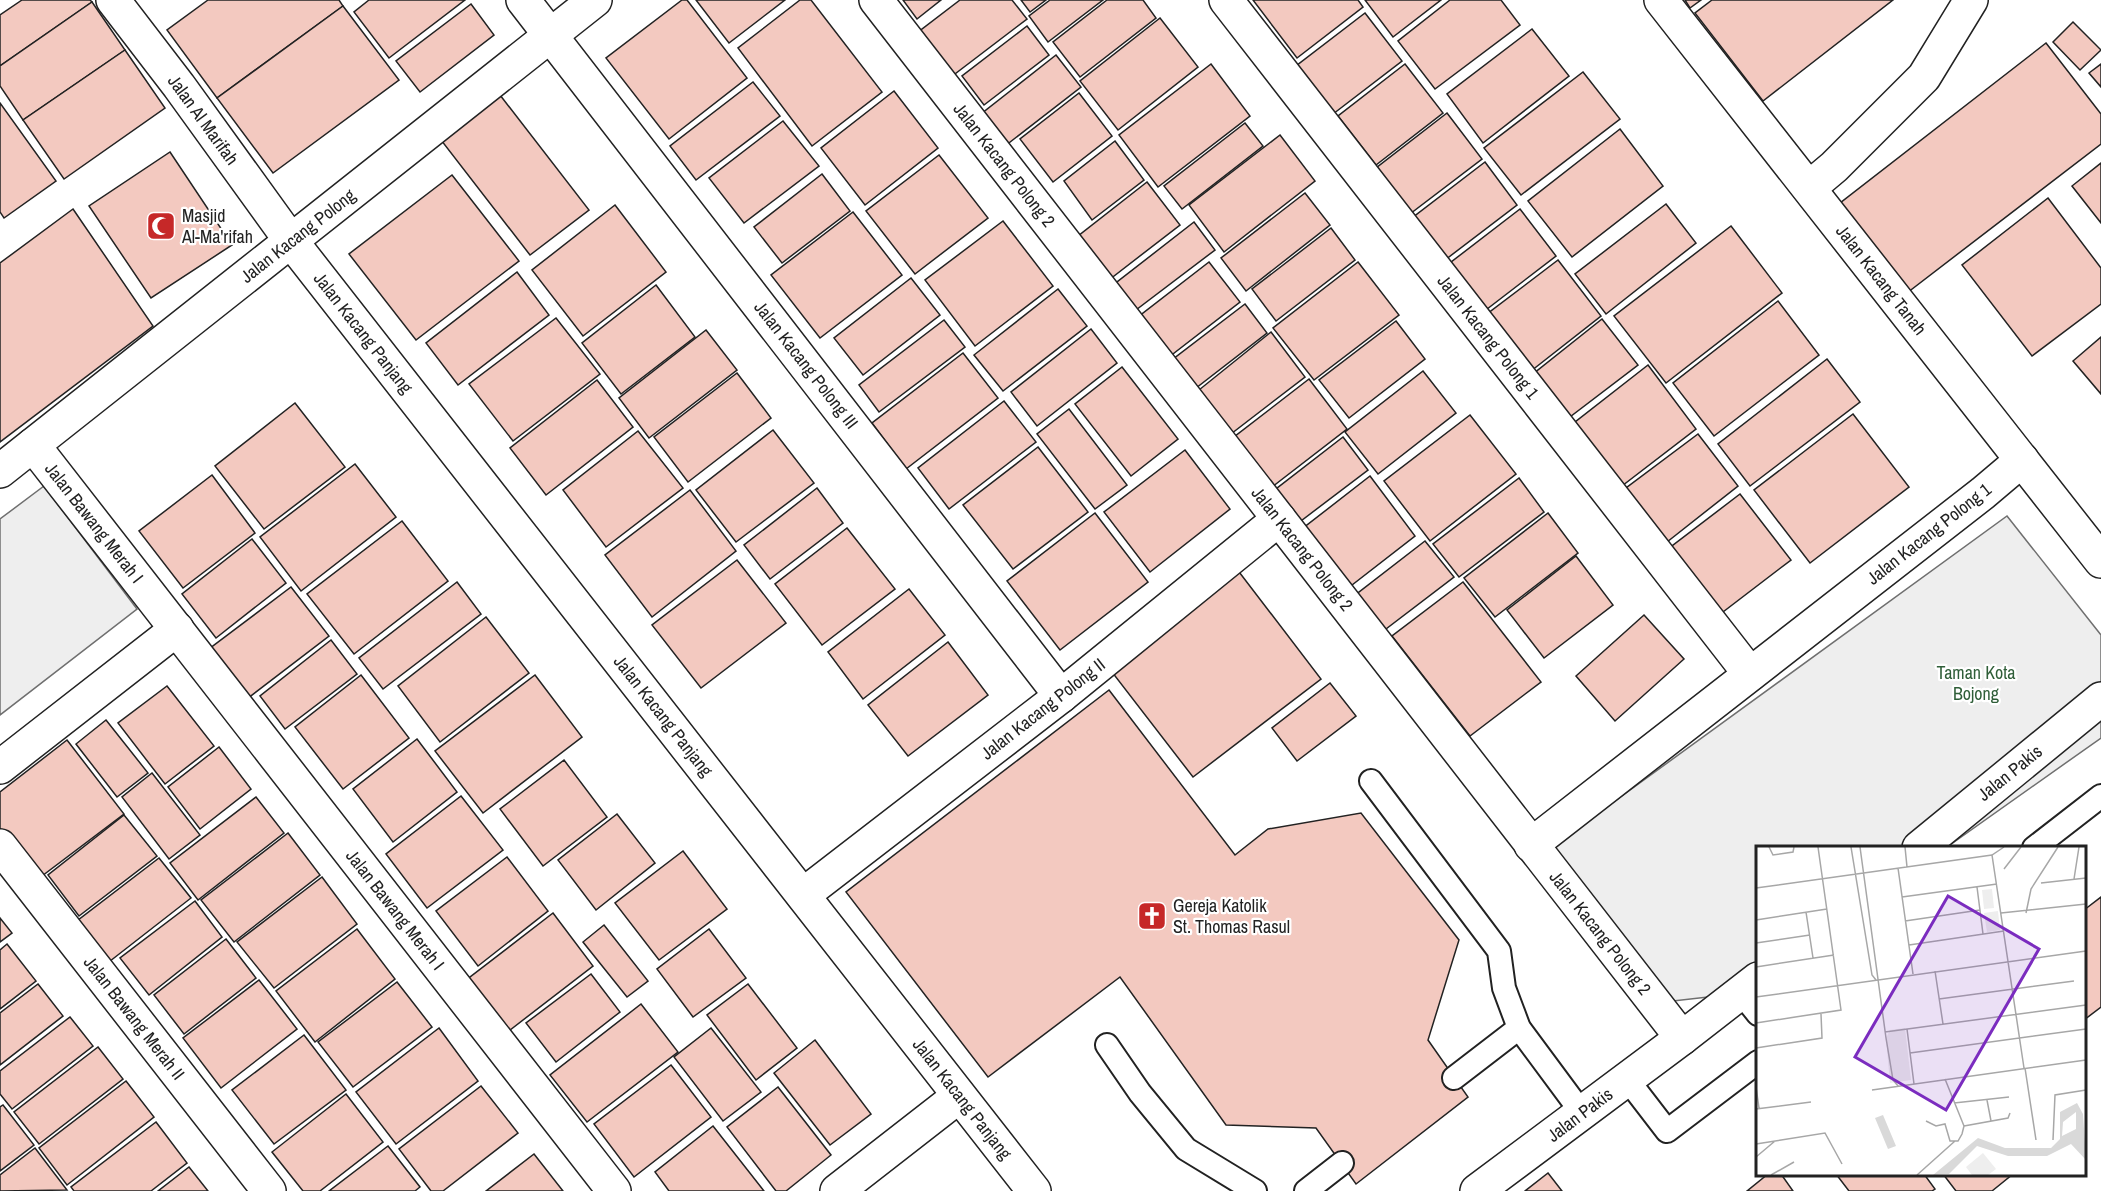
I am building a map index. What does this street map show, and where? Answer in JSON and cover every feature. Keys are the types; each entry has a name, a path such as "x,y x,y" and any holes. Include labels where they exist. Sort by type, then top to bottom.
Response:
{"street":[{"name":"Jalan Al Marifah","path":"113,0 179,86 291,241"},
{"name":"Jalan Kacang Polong III","path":"523,0 1061,696"},
{"name":"Jalan Kacang Polong","path":"0,471 595,0"},
{"name":"Jalan Kacang Polong 2","path":"876,0 1682,1038"},
{"name":"Jalan Kacang Polong 1","path":"1226,0 1750,674"},
{"name":"Jalan Kacang Tanah","path":"1661,0 2101,561"},
{"path":"1809,188 1834,167 1924,76 1971,0"},
{"name":"Jalan Kacang Panjang","path":"291,241 1034,1191"},
{"name":"Jalan Bawang Merah I","path":"33,445 614,1191"},
{"name":"Jalan Kacang Polong 1","path":"1531,845 1983,493 2022,460"},
{"name":"Jalan Kacang Polong II","path":"803,895 1061,696 1279,519"},
{"path":"0,767 177,629"},
{"name":"Jalan Pakis","path":"1921,846 2101,699"},
{"name":"Jalan Bawang Merah II","path":"0,846 269,1191"},
{"path":"1682,1038 1752,995"},
{"name":"Jalan Pakis","path":"1477,1191 1682,1038"},
{"path":"837,1191 959,1096"}],"lane":[{"path":"1371,781 1499,951 1504,988 1519,1028 1582,1113"},
{"path":"2037,846 2101,796"},
{"path":"1454,1078 1519,1028"},
{"path":"1107,1045 1140,1093 1186,1149 1255,1191"},
{"path":"1628,1079 1667,1131 1756,1064"},
{"path":"1306,1191 1342,1163"}],"green space":[{"path":"44,486 137,609 0,715 0,519"},
{"name":"Taman Kota Bojong","path":"2007,516 2101,635 2101,738 1948,846 1756,846 1756,983 1743,993 1638,1005 1531,862"}],"building":[{"path":"22,0 90,0 92,2 0,66 0,15"},
{"path":"208,0 339,0 343,6 217,98 167,30"},
{"path":"369,0 465,0 389,58 354,12"},
{"path":"682,0 687,0 747,78 669,139 606,58"},
{"path":"696,0 785,0 729,43"},
{"path":"800,0 811,0 882,92 812,146 738,48"},
{"path":"903,0 941,0 917,19"},
{"path":"960,0 1012,0 1027,19 947,80 913,36"},
{"path":"1021,0 1046,0 1030,12"},
{"path":"1050,0 1103,0 1048,42 1029,16"},
{"path":"1107,0 1143,0 1156,18 1080,77 1053,42"},
{"path":"1253,0 1358,0 1363,7 1297,58"},
{"path":"1365,0 1441,0 1393,37"},
{"path":"1450,0 1501,0 1520,25 1435,89 1398,41"},
{"path":"1685,0 1701,0 1690,8"},
{"path":"1712,0 1893,0 1763,101 1695,13"},
{"path":"92,2 125,50 23,120 0,86 0,66"},
{"path":"471,4 494,35 420,92 396,61"},
{"path":"343,6 399,80 273,173 217,98"},
{"path":"1365,13 1402,61 1333,114 1296,66"},
{"path":"1160,18 1198,67 1118,130 1080,81"},
{"path":"2073,22 2101,50 2080,70 2053,42"},
{"path":"1027,26 1049,55 984,105 962,76"},
{"path":"1532,29 1569,76 1483,143 1447,94"},
{"path":"2046,43 2101,114 2101,144 1903,296 1835,207"},
{"path":"125,50 165,108 64,179 23,120"},
{"path":"1056,55 1081,87 1005,146 981,114"},
{"path":"1211,64 1250,116 1158,187 1119,135"},
{"path":"1405,64 1443,113 1376,165 1338,116"},
{"path":"2101,64 2101,87 2089,73"},
{"path":"1583,72 1620,119 1521,195 1484,148"},
{"path":"753,82 780,116 696,180 670,146"},
{"path":"894,91 938,148 865,205 821,148"},
{"path":"1079,93 1112,136 1053,182 1020,139"},
{"path":"500,95 589,210 530,255 441,140"},
{"path":"0,103 56,181 4,218 0,212"},
{"path":"1447,113 1482,159 1402,220 1367,175"},
{"path":"783,121 819,166 744,223 709,178"},
{"path":"1245,123 1263,146 1182,209 1164,186"},
{"path":"1620,129 1663,186 1572,257 1528,201"},
{"path":"1280,135 1315,181 1224,252 1189,205"},
{"path":"1115,141 1144,180 1092,220 1064,181"},
{"name":"Masjid Al-Ma'rifah","path":"170,152 232,245 151,298 89,206"},
{"path":"939,155 988,218 915,274 866,211"},
{"path":"1485,162 1517,205 1445,260 1412,218"},
{"path":"2101,163 2101,223 2072,186"},
{"path":"822,174 850,211 782,263 754,227"},
{"path":"452,175 519,261 416,340 349,254"},
{"path":"1147,182 1180,225 1105,283 1073,240"},
{"path":"1305,193 1330,225 1246,291 1221,258"},
{"path":"2048,198 2101,268 2101,304 2032,356 1962,265"},
{"path":"1666,204 1696,243 1606,314 1575,274"},
{"path":"615,205 666,272 583,336 532,270"},
{"path":"73,209 153,326 0,442 0,263"},
{"path":"1520,209 1556,256 1478,316 1442,269"},
{"path":"853,212 902,275 820,338 771,275"},
{"path":"1003,221 1053,286 975,346 925,280"},
{"path":"1194,222 1215,250 1128,316 1108,289"},
{"path":"1731,226 1782,293 1666,383 1614,316"},
{"path":"1331,228 1355,260 1276,321 1252,289"},
{"path":"1558,260 1601,316 1531,371 1487,314"},
{"path":"1209,262 1240,302 1169,357 1138,317"},
{"path":"1358,262 1399,315 1314,380 1273,328"},
{"path":"517,272 549,315 458,385 426,343"},
{"path":"911,278 940,315 863,375 834,338"},
{"path":"656,285 695,337 621,394 582,343"},
{"path":"1058,289 1087,326 1003,391 974,355"},
{"path":"1778,301 1819,355 1714,436 1673,383"},
{"path":"1245,304 1267,333 1187,395 1164,366"},
{"path":"556,318 600,374 513,441 469,384"},
{"path":"1602,319 1638,365 1562,423 1528,378"},
{"path":"944,320 965,347 879,412 859,385"},
{"path":"1396,321 1425,359 1349,418 1319,380"},
{"path":"1091,329 1117,363 1037,426 1011,392"},
{"path":"706,330 737,370 649,438 619,398"},
{"path":"1271,332 1305,377 1227,437 1194,394"},
{"path":"2101,337 2101,394 2073,361"},
{"path":"963,353 998,398 906,469 872,423"},
{"path":"1827,359 1860,402 1750,486 1718,444"},
{"path":"1648,365 1696,429 1618,489 1570,426"},
{"path":"1122,367 1178,439 1131,476 1075,404"},
{"path":"1423,371 1456,413 1378,474 1345,432"},
{"path":"737,373 771,418 688,482 654,437"},
{"path":"1309,379 1347,429 1272,487 1234,437"},
{"path":"597,380 633,427 546,495 510,448"},
{"path":"1004,401 1036,442 949,509 918,468"},
{"path":"295,403 345,467 264,529 215,466"},
{"path":"1069,409 1127,485 1095,509 1037,434"},
{"path":"1853,414 1909,487 1810,563 1754,490"},
{"path":"1470,415 1516,474 1430,541 1384,481"},
{"path":"773,430 814,483 736,542 696,490"},
{"path":"638,431 683,488 606,547 563,490"},
{"path":"1698,434 1738,486 1667,542 1626,488"},
{"path":"1343,437 1368,470 1293,527 1268,495"},
{"path":"1038,447 1088,512 1013,569 963,505"},
{"path":"1185,450 1230,509 1150,572 1104,512"},
{"path":"355,464 396,517 301,591 260,537"},
{"path":"212,475 255,533 183,588 139,531"},
{"path":"1370,476 1415,536 1343,592 1298,532"},
{"path":"1519,478 1544,512 1459,577 1433,544"},
{"path":"817,488 843,523 770,579 744,545"},
{"path":"690,490 736,551 652,617 605,555"},
{"path":"1740,494 1791,560 1719,615 1668,549"},
{"path":"1095,513 1148,582 1060,650 1007,581"},
{"path":"1548,513 1578,553 1495,617 1464,578"},
{"path":"402,521 448,581 354,654 307,594"},
{"path":"847,528 895,589 822,645 775,584"},
{"path":"252,539 286,583 216,638 182,594"},
{"path":"1425,541 1454,577 1382,632 1354,596"},
{"path":"1576,556 1613,605 1544,658 1507,610"},
{"path":"737,560 786,623 701,688 652,625"},
{"path":"1233,564 1321,679 1193,777 1105,663"},
{"path":"457,582 481,614 383,689 359,658"},
{"path":"1463,582 1541,682 1470,736 1392,636"},
{"path":"291,587 329,636 239,705 201,655"},
{"path":"909,589 945,635 863,699 828,652"},
{"path":"1644,615 1684,659 1615,721 1576,676"},
{"path":"486,617 529,673 440,742 398,686"},
{"path":"331,640 357,674 285,729 260,696"},
{"path":"948,642 988,695 908,756 868,705"},
{"path":"361,675 409,738 343,789 295,727"},
{"path":"535,675 582,737 483,813 435,751"},
{"path":"1330,683 1356,716 1297,761 1272,728"},
{"path":"167,686 214,746 165,784 118,723"},
{"name":"Gereja Katolik St. Thomas Rasul","path":"1109,690 1235,855 1268,829 1361,813 1459,940 1428,1040 1468,1097 1356,1184 1316,1128 1226,1125 1120,977 988,1077 846,892"},
{"path":"106,720 148,773 117,797 76,744"},
{"path":"417,739 457,792 393,842 353,789"},
{"path":"67,740 124,814 34,882 0,838 0,792"},
{"path":"219,747 251,789 200,829 168,787"},
{"path":"564,760 607,817 543,866 500,809"},
{"path":"152,773 200,835 169,859 122,797"},
{"path":"461,796 503,850 427,908 386,854"},
{"path":"256,797 284,833 198,900 170,863"},
{"path":"617,814 655,863 596,910 558,860"},
{"path":"124,815 157,856 79,916 48,875"},
{"path":"288,833 320,875 234,942 201,900"},
{"path":"683,851 727,909 659,960 615,903"},
{"path":"507,857 548,911 478,966 436,911"},
{"path":"159,858 191,898 105,965 73,924"},
{"path":"322,877 357,924 274,988 237,942"},
{"path":"2101,897 2101,1007 2086,1018 2086,908"},
{"path":"195,901 222,937 149,995 120,958"},
{"path":"553,913 593,966 501,1037 461,984"},
{"path":"0,918 12,933 0,942"},
{"path":"604,925 648,981 627,997 583,942"},
{"path":"357,929 395,979 315,1042 276,991"},
{"path":"709,929 746,978 693,1017 657,969"},
{"path":"226,939 256,978 184,1034 154,995"},
{"path":"7,944 36,981 0,1009 0,950"},
{"path":"591,974 620,1012 556,1062 526,1023"},
{"path":"259,980 297,1029 221,1088 183,1038"},
{"path":"397,982 432,1027 353,1087 318,1042"},
{"path":"38,984 63,1016 0,1065 0,1013"},
{"path":"748,984 797,1048 756,1080 707,1015"},
{"path":"641,1004 678,1052 587,1122 550,1075"},
{"path":"70,1017 93,1046 12,1109 0,1094 0,1071"},
{"path":"439,1028 478,1081 396,1144 356,1092"},
{"path":"711,1028 761,1092 723,1121 674,1057"},
{"path":"304,1035 346,1090 274,1144 232,1090"},
{"path":"815,1040 871,1114 830,1145 774,1073"},
{"path":"98,1047 123,1079 39,1144 14,1112"},
{"path":"671,1065 711,1117 634,1177 594,1124"},
{"path":"126,1081 154,1117 67,1185 39,1148"},
{"path":"481,1086 518,1133 443,1191 431,1191 399,1149"},
{"path":"778,1087 831,1155 786,1191 776,1191 727,1127"},
{"path":"346,1094 383,1142 320,1191 303,1191 272,1152"},
{"path":"3,1105 34,1145 0,1171 0,1107"},
{"path":"156,1122 187,1163 151,1191 74,1191 71,1187"},
{"path":"713,1126 764,1191 669,1191 655,1172"},
{"path":"388,1146 420,1187 415,1191 329,1191"},
{"path":"35,1148 67,1190 0,1191 0,1175"},
{"path":"534,1154 563,1191 486,1191"},
{"path":"189,1167 208,1191 158,1191"},
{"path":"1548,1173 1562,1191 1525,1191"},
{"path":"1766,1176 1782,1176 1793,1191 1747,1191"},
{"path":"1838,1176 1925,1176 1935,1189 1932,1191 1849,1191"},
{"path":"1945,1176 2011,1176 1992,1191 1956,1191"}],"place":[{"name":"Masjid Al-Ma'rifah","path":"161,226"},
{"name":"Gereja Katolik St. Thomas Rasul","path":"1152,916"}]}
